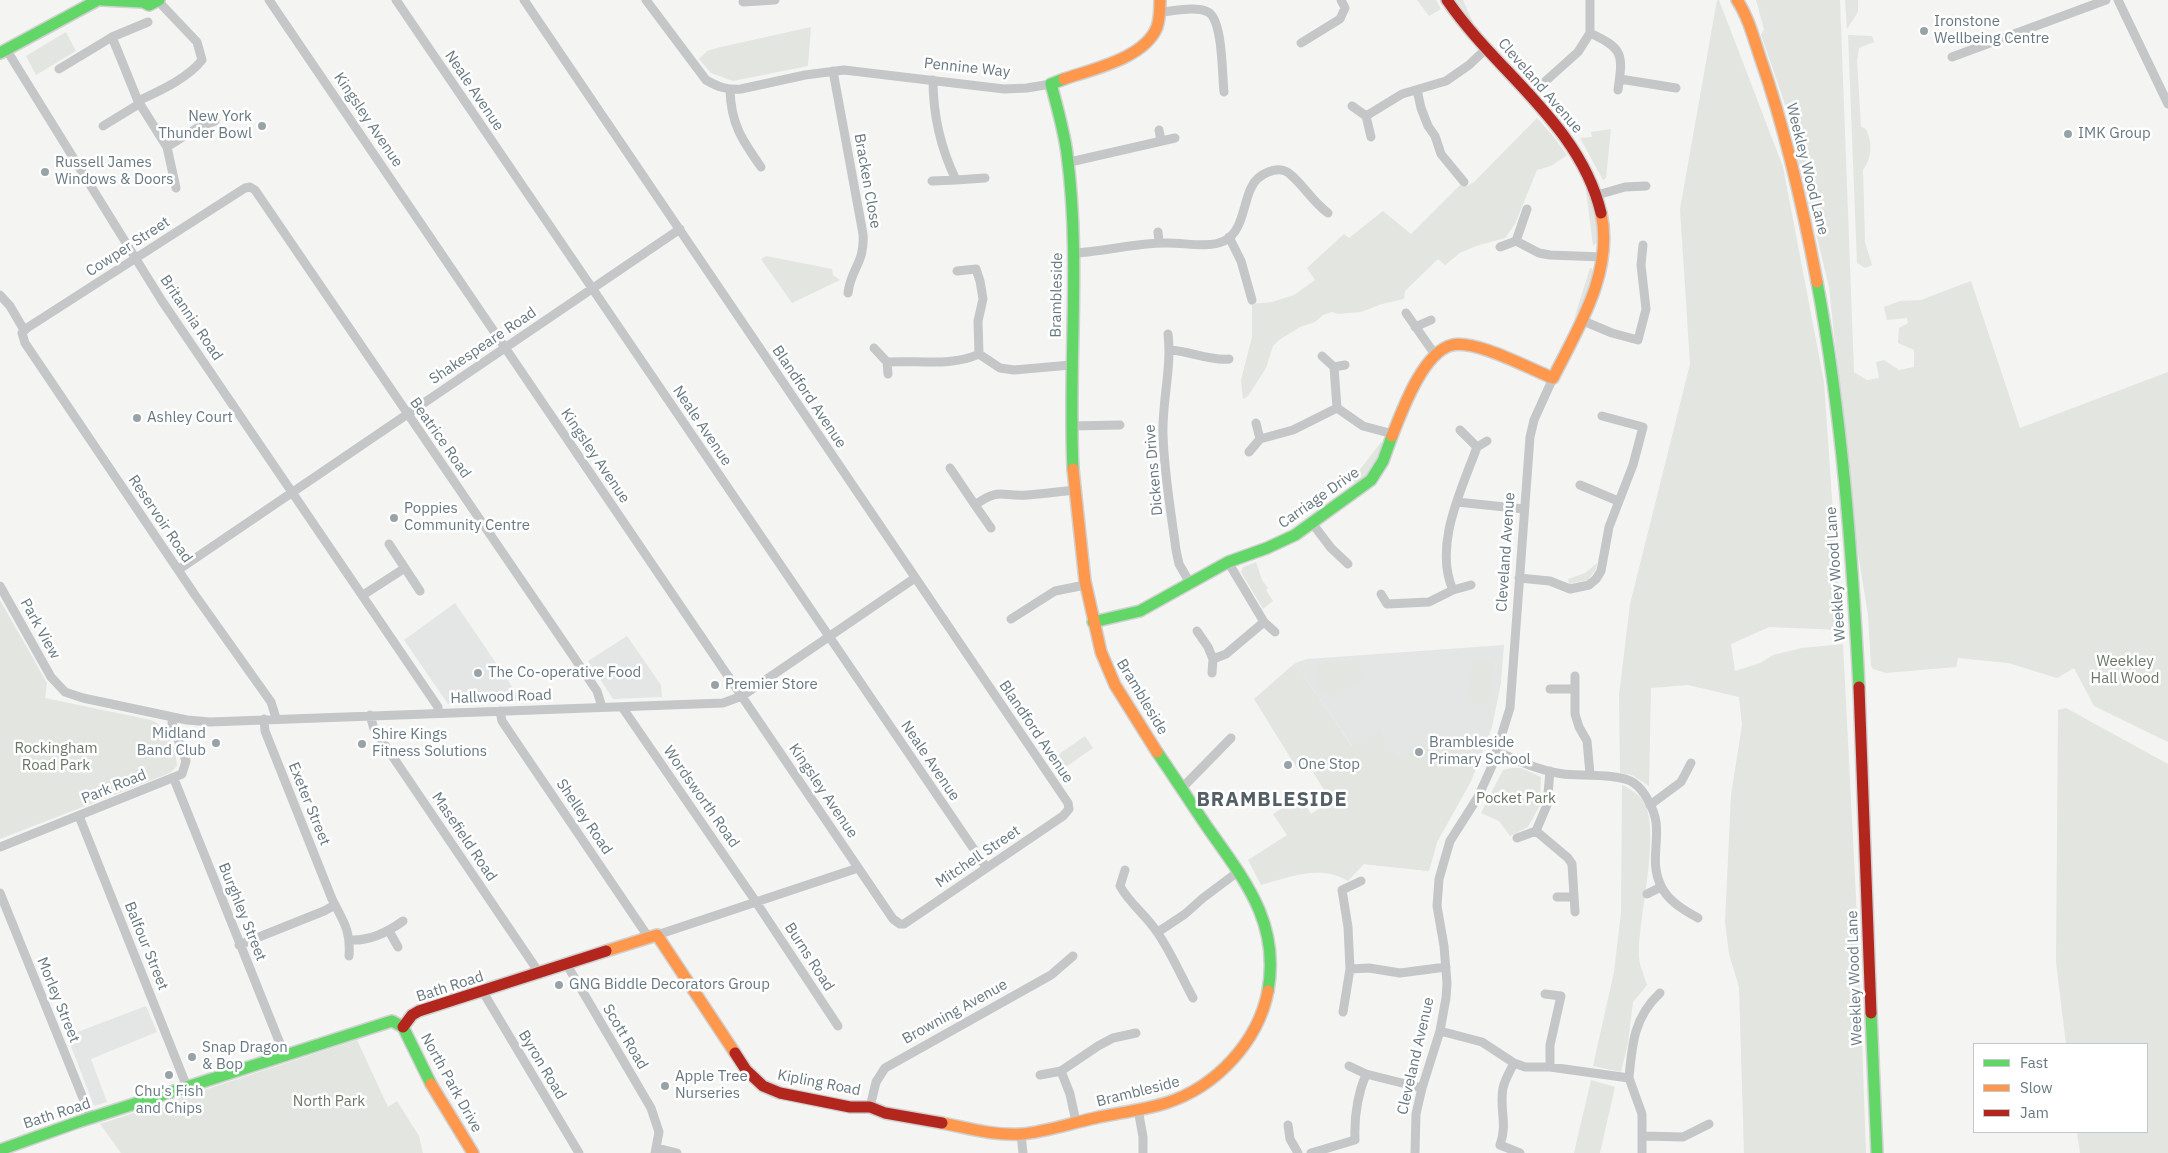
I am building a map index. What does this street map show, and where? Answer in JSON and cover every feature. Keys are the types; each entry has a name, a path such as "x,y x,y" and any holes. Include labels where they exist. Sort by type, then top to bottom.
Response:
{"street":[{"path":"75,12 86,0"},
{"path":"3,51 100,0 140,1 150,5 159,1 197,42 202,60 197,66 181,77 102,126"},
{"name":"Kingsley Avenue","path":"270,0 858,868 893,919 900,924"},
{"name":"Neale Avenue","path":"396,0 986,867"},
{"name":"Blandford Avenue","path":"524,0 1065,797 1069,809"},
{"path":"646,0 706,80 717,87 730,90 734,124 761,167"},
{"path":"743,2 774,0"},
{"path":"1301,43 1340,19 1345,8 1341,0"},
{"name":"Cleveland Avenue","path":"1415,1153 1416,1114 1440,1031 1446,998 1446,967 1438,916 1439,878 1450,842 1478,797 1498,752 1510,708 1530,437 1534,420 1594,291 1602,257 1603,228 1597,195 1590,176 1571,144 1530,95 1460,19 1447,0"},
{"path":"1530,95 1578,52 1590,33 1590,0"},
{"path":"1952,57 2106,0"},
{"path":"2118,0 2168,104"},
{"name":"Weekley Wood Lane","path":"1739,2 1771,90 1814,256 1825,318 1837,417 1849,528 1859,678 1877,1153"},
{"path":"1160,6 1210,13 1215,20 1218,33 1224,92"},
{"name":"Pennine Way","path":"730,90 741,90 833,71 870,72 1004,89 1051,84 1130,56 1145,46 1156,32 1160,6"},
{"path":"59,69 112,37 148,22"},
{"path":"1590,33 1615,47 1621,62 1618,90"},
{"path":"112,37 139,103 167,147 176,188"},
{"path":"1366,116 1402,94 1434,86 1454,76 1487,48"},
{"name":"Britannia Road","path":"3,51 134,258 438,707 438,713"},
{"name":"Bracken Close","path":"833,71 863,234 862,256 852,276 848,293"},
{"path":"1620,79 1676,88"},
{"path":"933,80 935,116 946,155 956,180"},
{"name":"Brambleside","path":"1021,1134 1138,1109 1186,1096 1215,1078 1243,1049 1262,1011 1270,975 1267,932 1263,914 1253,890 1182,789 1114,684 1103,660 1093,622 1085,585 1074,490 1071,426 1073,197 1065,132 1051,84"},
{"path":"1417,90 1428,126 1435,136 1442,154 1464,182"},
{"path":"1352,106 1366,116 1371,137"},
{"path":"167,147 197,128 215,121"},
{"path":"1159,130 1161,141"},
{"path":"1070,162 1175,138"},
{"path":"1074,253 1110,251 1159,243 1215,244 1229,238 1238,226 1251,186 1269,171 1282,169 1291,174 1316,204 1328,213"},
{"path":"932,181 985,178"},
{"path":"1597,195 1625,187 1646,186"},
{"name":"Cowper Street","path":"23,332 134,258 244,188 250,187"},
{"name":"Beatrice Road","path":"250,187 260,198 597,691 602,707"},
{"path":"1516,241 1527,209"},
{"name":"Shakespeare Road","path":"178,570 680,229"},
{"path":"1158,232 1159,243"},
{"path":"1229,238 1241,261 1252,300"},
{"path":"1500,247 1516,241 1539,253 1550,256 1602,257"},
{"path":"1581,320 1612,333 1638,340 1646,309 1642,272 1643,245"},
{"path":"956,271 966,271 979,266 983,299 978,321 979,354"},
{"name":"Reservoir Road","path":"0,295 6,301 23,332 25,343 178,570 271,702 276,718"},
{"path":"1406,312 1436,356"},
{"path":"1415,327 1431,320"},
{"name":"Dickens Drive","path":"1168,334 1170,350 1165,388 1163,435 1176,550 1179,564 1190,583"},
{"name":"Carriage Drive","path":"1093,622 1140,611 1228,562 1295,536 1374,478 1386,456 1410,393 1436,356 1450,345 1473,346 1553,378"},
{"path":"874,348 887,362 888,374"},
{"path":"1170,350 1186,351 1215,359 1229,359"},
{"path":"979,354 1000,368 1014,370 1071,365"},
{"path":"887,362 952,362 966,360 979,354"},
{"path":"1322,356 1334,367 1337,408"},
{"path":"1334,367 1345,365"},
{"path":"1337,408 1363,426 1393,434"},
{"path":"1249,452 1260,439 1293,430 1337,408"},
{"path":"1519,578 1550,581 1570,588 1589,585 1601,571 1609,527 1633,465 1643,428 1602,416"},
{"path":"1256,423 1260,439"},
{"path":"1071,426 1120,425"},
{"path":"1460,430 1477,447"},
{"path":"1453,590 1448,577 1445,548 1457,502 1477,447 1487,441"},
{"path":"950,468 991,528"},
{"path":"1580,485 1618,501"},
{"path":"975,505 993,494 1025,495 1074,490"},
{"path":"1457,502 1524,509"},
{"path":"1312,523 1330,548 1348,564"},
{"path":"389,544 420,591"},
{"path":"1228,562 1264,622 1275,632"},
{"path":"363,595 405,568"},
{"name":"Hallwood Road","path":"57,685 65,692 83,698 173,717 210,722 276,718 723,703 742,696 915,578"},
{"path":"1011,619 1055,591 1085,585"},
{"path":"1381,594 1387,604 1429,602 1453,590 1471,585"},
{"name":"Park View","path":"0,586 57,685"},
{"path":"1213,659 1226,654 1264,622"},
{"path":"1197,630 1213,659 1212,673"},
{"path":"1575,676 1575,714 1579,727 1588,741 1590,774"},
{"path":"1550,689 1574,689"},
{"name":"Wordsworth Road","path":"622,707 757,903"},
{"name":"Shelley Road","path":"500,711 502,721 508,730 653,937"},
{"name":"Masefield Road","path":"370,715 374,729 540,974"},
{"path":"173,717 172,723 186,760 182,774 174,778"},
{"name":"Exeter Street","path":"264,719 265,731 333,902 343,917 350,940"},
{"path":"1182,789 1231,738"},
{"path":"1498,752 1563,774 1590,774 1634,783 1647,797 1656,822 1654,858 1661,887 1673,901 1698,918"},
{"path":"1650,805 1682,782 1691,763"},
{"path":"1517,838 1536,831 1547,805 1550,771"},
{"name":"Park Road","path":"0,847 174,778"},
{"name":"Burghley Street","path":"174,778 239,945 285,1056"},
{"name":"Mitchell Street","path":"900,924 909,921 1063,816 1069,809"},
{"name":"Balfour Street","path":"79,816 187,1087"},
{"path":"1536,831 1568,858 1572,864 1575,912"},
{"name":"Bath Road","path":"0,1150 91,1118 388,1022 397,1023 402,1027 412,1015 419,1011 540,974 858,868"},
{"path":"1125,870 1120,886 1158,932 1193,998"},
{"path":"1158,932 1185,914 1203,898 1239,872"},
{"path":"1343,1012 1350,969 1348,927 1340,886 1361,881"},
{"path":"1647,894 1661,887"},
{"name":"Morley Street","path":"0,893 91,1118"},
{"path":"1557,897 1574,897"},
{"path":"239,945 324,911 333,902"},
{"name":"Burns Road","path":"757,903 838,1026"},
{"path":"349,956 350,940 358,941 389,931 403,922"},
{"path":"389,931 398,947"},
{"name":"Kipling Road","path":"653,937 746,1070 763,1086 780,1094 850,1107 870,1107 885,1113 986,1132 1021,1134"},
{"name":"Browning Avenue","path":"870,1107 876,1082 885,1068 1051,976 1073,956"},
{"name":"Scott Road","path":"567,965 651,1108 659,1132 656,1150"},
{"path":"1350,969 1369,968 1400,973 1446,967"},
{"name":"Byron Road","path":"482,992 579,1153"},
{"path":"1642,1153 1642,1114 1629,1078 1636,1029 1643,1012 1660,993"},
{"path":"1545,994 1562,996 1550,1045 1550,1068"},
{"name":"North Park Drive","path":"402,1027 423,1070 473,1153"},
{"path":"1440,1031 1482,1042 1514,1063 1525,1067 1550,1068 1629,1078"},
{"path":"1040,1075 1061,1071 1113,1038 1136,1033"},
{"path":"1514,1063 1503,1086 1502,1113 1505,1126 1500,1146 1520,1153"},
{"path":"1349,1066 1366,1074 1422,1088"},
{"path":"1061,1071 1070,1094 1076,1122"},
{"path":"1311,1153 1355,1140 1354,1120 1357,1101 1366,1074"},
{"path":"1138,1109 1143,1137 1143,1153"},
{"path":"1643,1136 1683,1137 1709,1124"},
{"path":"1288,1125 1290,1139 1298,1153"},
{"path":"1021,1134 1023,1153"},
{"path":"656,1150 677,1153"}],"shaded area":[{"path":"455,603 522,701 448,704 404,640"},
{"path":"627,636 661,685 662,697 613,699 588,661"},
{"name":"Brambleside Primary School","path":"1504,645 1501,683 1492,727 1471,781 1437,842 1429,871 1364,864 1373,776 1295,663 1307,659"},
{"path":"146,1006 157,1032 91,1059 107,1102 94,1106 67,1036"}],"green space":[{"path":"1417,0 1436,0 1441,9 1429,16"},
{"path":"1456,0 1463,0 1474,25"},
{"path":"1717,0 1719,0 1783,167 1824,382 1841,630 1769,627 1731,644 1735,671 1760,663 1773,655 1802,648 1843,644 1859,957 1866,1153 1744,1153 1739,987 1729,954 1725,922 1731,795 1742,725 1739,697 1688,685 1651,688 1649,786 1632,775 1620,773 1619,695 1630,604 1690,364 1680,209"},
{"name":"Weekley Hall Wood","path":"1756,0 1840,0 1854,372 1867,380 1879,378 1876,362 1884,360 1899,370 1914,367 1914,350 1898,343 1899,328 1908,323 1907,318 1887,320 1884,307 1900,301 1921,300 1971,281 2020,428 2168,372 2168,742 2094,706 2074,668 2057,678 2008,663 1958,658 1956,667 1886,673 1873,669 1871,666 1868,615 1856,541 1829,287 1784,101 1761,35 1764,29"},
{"path":"1845,0 1858,0 1858,12 1847,29"},
{"path":"811,27 808,66 733,81 711,73 699,59 707,51 721,47"},
{"path":"66,32 76,51 36,75 26,56"},
{"path":"1848,35 1872,36 1874,42 1859,48 1857,61 1861,127 1865,128 1868,133 1870,144 1870,155 1863,170 1865,242 1872,265 1865,268 1857,263"},
{"path":"1537,118 1567,155 1551,166 1537,170 1515,224 1505,238 1476,246 1460,253 1445,265 1438,259 1405,291 1404,299 1382,304 1361,312 1338,314 1332,312 1323,315 1315,322 1300,327 1273,346 1266,368 1248,396 1243,399 1241,380 1252,337 1252,304 1272,302 1294,295 1315,280 1307,268 1344,234 1349,238 1383,211 1411,234 1460,185 1467,186 1474,182"},
{"path":"1611,129 1606,178 1603,180 1580,138 1592,137 1591,132"},
{"path":"1585,182 1595,208 1597,242 1593,246"},
{"path":"766,256 832,269 833,275 840,280 792,303 761,259"},
{"path":"1590,268 1592,268 1593,274 1592,281 1574,319"},
{"path":"1381,442 1384,445 1378,465 1358,485 1352,480"},
{"path":"1256,562 1262,580 1268,588 1266,590 1273,601 1263,609 1241,572 1243,567"},
{"path":"1597,563 1596,569 1588,580 1569,584 1568,579 1585,573"},
{"name":"Rockingham Road Park","path":"0,600 47,683 45,698 151,720 157,723 173,745 177,766 170,773 0,839"},
{"path":"1358,660 1362,679 1337,696 1321,692 1319,689 1317,664"},
{"path":"1474,660 1493,663 1487,705 1470,702 1468,690"},
{"path":"1295,663 1352,746 1379,730 1398,759 1413,749 1435,740 1475,753 1479,759 1471,781 1437,842 1429,871 1364,864 1348,881 1327,873 1316,873 1294,876 1261,885 1248,860 1287,835 1273,814 1300,797 1311,814 1331,801 1308,764 1298,770 1254,699"},
{"path":"2066,708 2168,764 2168,1153 2080,1153 2077,1133 2148,1133 2148,1043 2066,1043 2056,962 2058,710"},
{"path":"1085,736 1093,748 1060,771 1052,759"},
{"name":"Pocket Park","path":"1521,768 1541,777 1540,805 1528,827 1510,836 1499,821 1481,813 1503,770"},
{"path":"1622,785 1629,788 1645,804 1649,818 1650,855 1639,952 1640,965 1647,985 1633,1002 1628,1043 1621,1072 1593,1066 1614,972 1621,913"},
{"name":"North Park","path":"357,1040 388,1107 397,1101 419,1136 423,1153 121,1153 100,1124"},
{"path":"1591,1080 1615,1087 1600,1153 1574,1153"}],"traffic: fast":[{"path":"0,53 98,0"},
{"path":"102,0 142,2"},
{"path":"139,0 149,5 159,0"},
{"path":"1064,79 1051,84 1064,136 1071,193 1074,272 1073,469"},
{"path":"1817,282 1833,382 1845,483 1859,687"},
{"path":"1093,622 1140,611 1228,562 1267,548 1295,535 1371,480 1383,461 1392,436"},
{"path":"1157,752 1236,868 1257,905 1269,945 1268,991"},
{"path":"1871,1013 1877,1153"},
{"path":"0,1150 78,1122 392,1021 403,1027 431,1084"}],"traffic: slow":[{"path":"1064,79 1117,61 1141,47 1151,38 1157,27 1160,0"},
{"path":"1737,0 1751,29 1786,142 1800,198 1817,282"},
{"path":"1392,436 1408,398 1423,370 1442,350 1452,345 1462,344 1488,350 1553,378 1583,319 1598,278 1604,235 1601,213"},
{"path":"1073,469 1085,581 1101,652 1115,685 1157,752"},
{"path":"606,951 657,935 735,1053"},
{"path":"942,1123 991,1133 1021,1134 1148,1108 1184,1096 1218,1074 1245,1045 1263,1010 1268,991"},
{"path":"431,1084 473,1153"}],"traffic: jam":[{"path":"1447,0 1467,26 1556,125 1575,152 1590,181 1601,213"},
{"path":"1859,687 1871,1013"},
{"path":"403,1027 412,1015 419,1011 606,951"},
{"path":"735,1053 746,1070 763,1086 780,1093 850,1107 870,1107 885,1113 942,1123"}],"place":[{"name":"Ironstone Wellbeing Centre","path":"1924,31"},
{"name":"New York Thunder Bowl","path":"262,126"},
{"name":"IMK Group","path":"2068,134"},
{"name":"Russell James Windows & Doors","path":"45,172"},
{"name":"Ashley Court","path":"137,418"},
{"name":"Poppies Community Centre","path":"394,518"},
{"name":"The Co-operative Food","path":"478,673"},
{"name":"Premier Store","path":"715,685"},
{"name":"Midland Band Club","path":"216,743"},
{"name":"Shire Kings Fitness Solutions","path":"362,744"},
{"name":"Brambleside Primary School","path":"1419,752"},
{"name":"One Stop","path":"1288,765"},
{"name":"GNG Biddle Decorators Group","path":"559,985"},
{"name":"Snap Dragon & Bop","path":"192,1057"},
{"name":"Chu's Fish and Chips","path":"169,1075"},
{"name":"Apple Tree Nurseries","path":"665,1086"}],"district":[{"name":"BRAMBLESIDE","path":"1272,800"}]}
